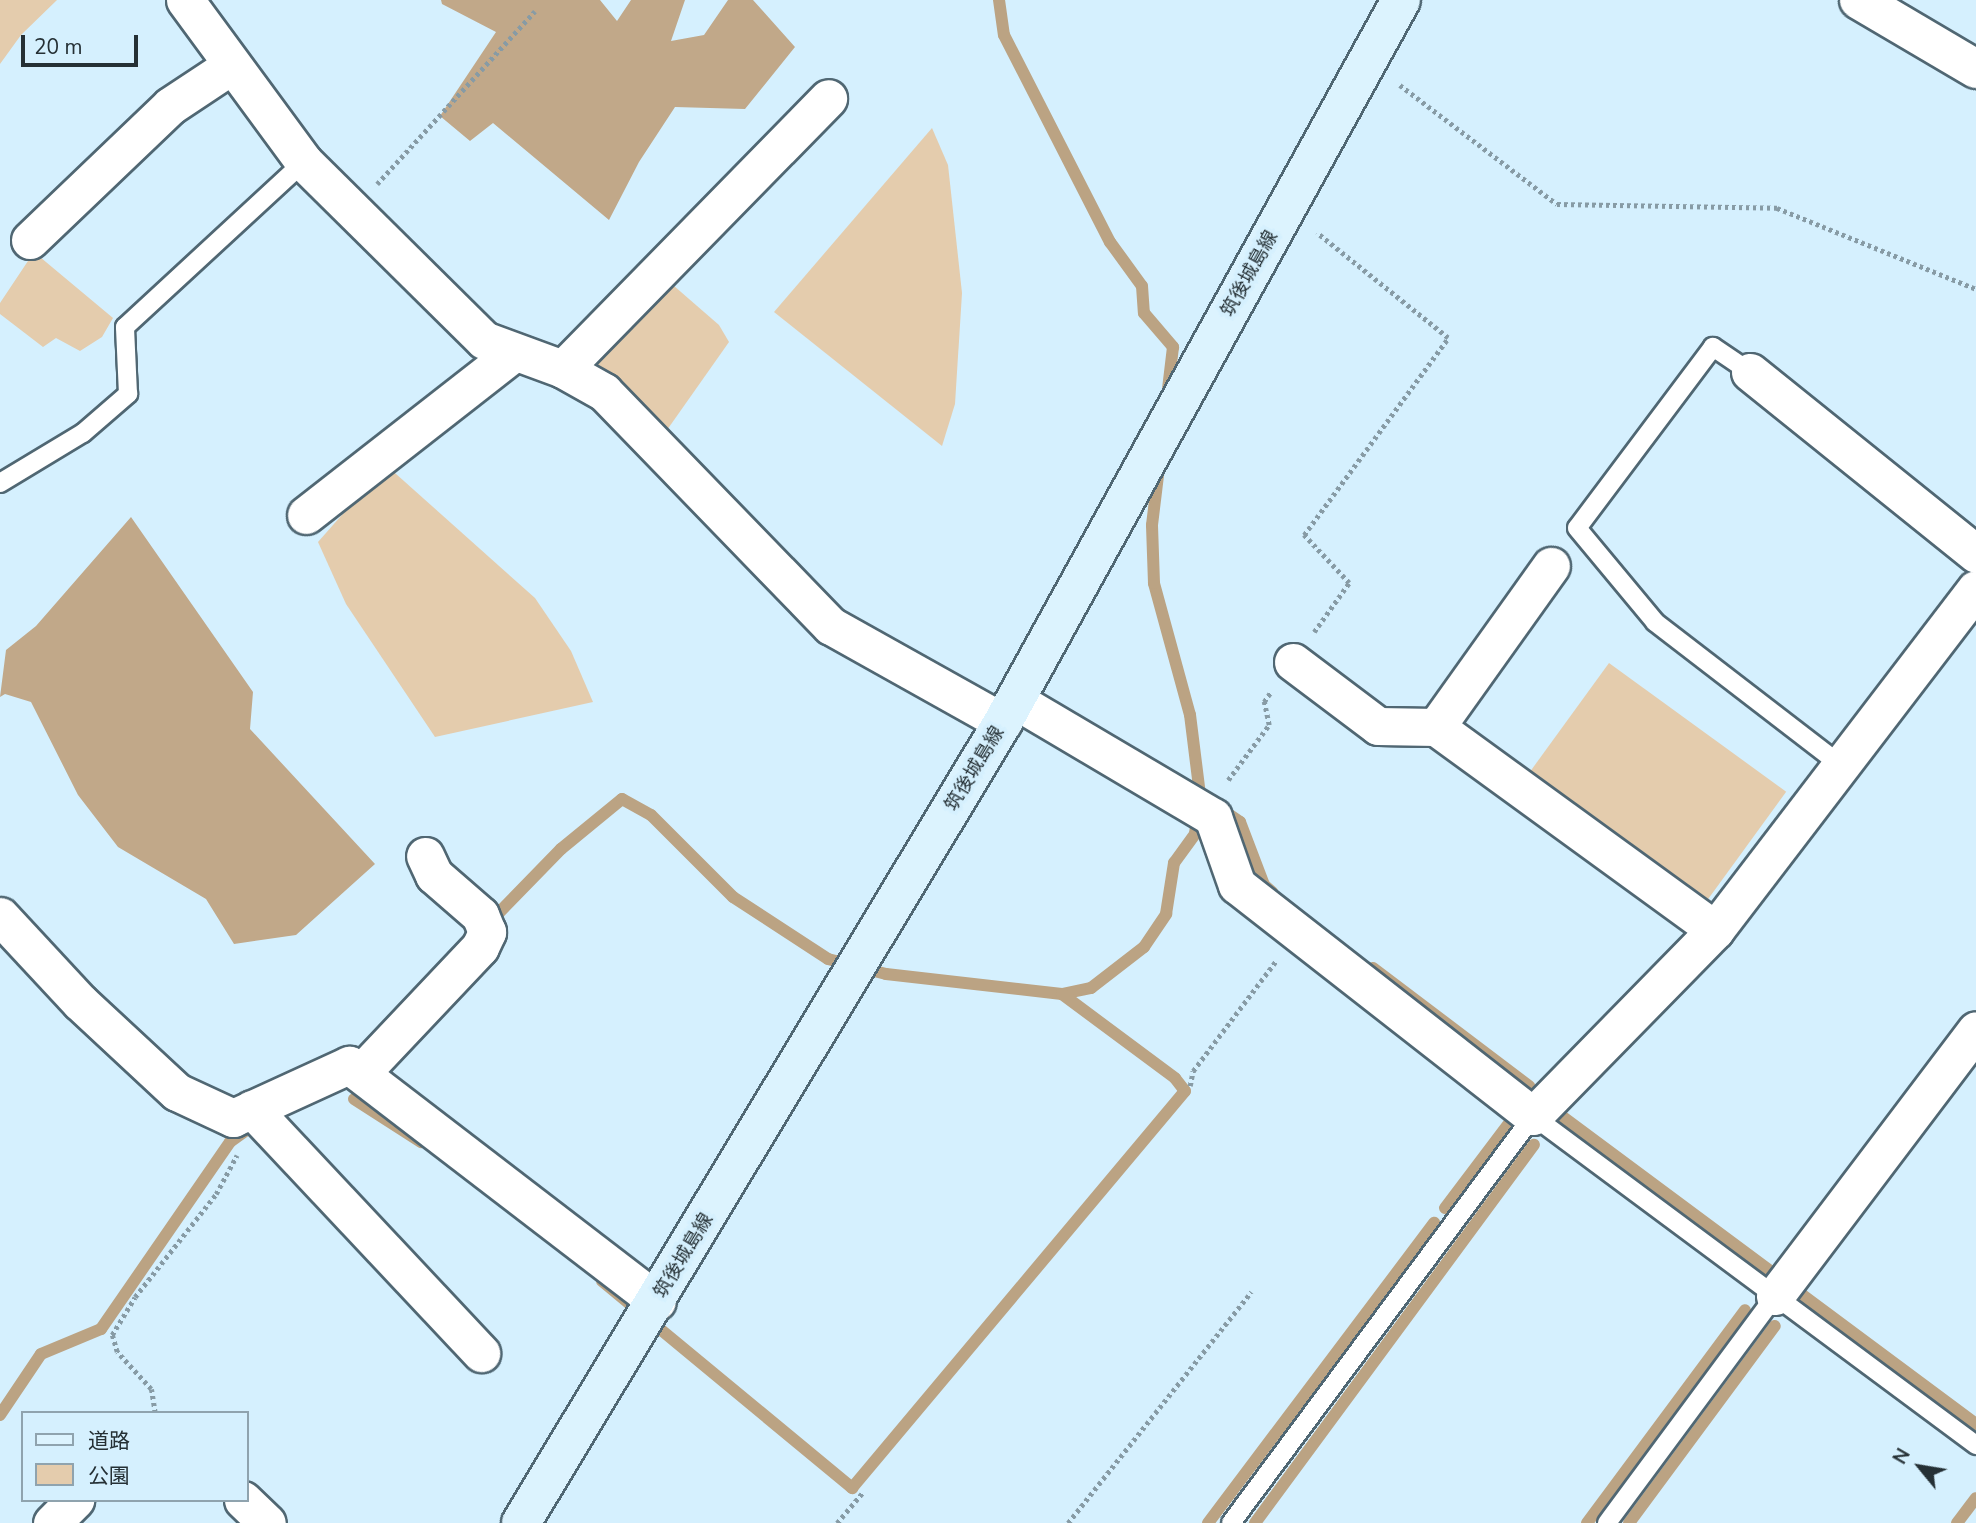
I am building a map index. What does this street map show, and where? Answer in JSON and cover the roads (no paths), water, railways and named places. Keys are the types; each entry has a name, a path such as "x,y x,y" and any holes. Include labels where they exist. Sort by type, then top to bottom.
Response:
{"main road":[{"name":"筑後城島線","path":"521,1523 1009,711 1401,0"}],"street":[{"path":"185,0 304,162 484,340 513,353 563,369 604,392 831,625 1009,711 1213,817 1237,885 1534,1116 1715,930 1976,589"},
{"path":"1859,0 1976,69"},
{"path":"30,240 170,106 232,65"},
{"path":"563,369 828,98"},
{"path":"306,515 513,353"},
{"path":"1750,372 1976,554"},
{"path":"1436,727 1551,566"},
{"path":"1293,662 1378,726 1436,727 1715,930"},
{"path":"361,1073 480,947 487,932 480,915 434,875 425,856"},
{"path":"0,916 80,1002 177,1092 233,1118 349,1065 657,1300"},
{"path":"1775,1296 1976,1030"},
{"path":"249,1111 481,1353"},
{"path":"52,1523 73,1502"},
{"path":"245,1502 267,1523"}],"lane":[{"path":"0,483 83,433 128,394 125,327 304,162"},
{"path":"1750,372 1713,347 1577,528 1656,622 1841,765"},
{"path":"1231,1523 1534,1116 1976,1446"},
{"path":"1606,1523 1775,1296"}],"waterway":[{"path":"999,0 1004,35 1110,242 1142,286 1144,313 1173,347 1167,397"},
{"path":"488,924 561,849 622,799 651,815 733,897 828,959 886,974 1062,994 1091,988 1144,947 1166,914 1174,863 1195,834 1200,795 1190,715 1154,583 1152,525 1159,467"},
{"path":"1221,809 1240,822 1264,885 1272,892"},
{"path":"1373,968 1529,1086"},
{"path":"602,1281 852,1488 1185,1091 1175,1078 1062,994"},
{"path":"354,1099 421,1142"},
{"path":"1559,1114 1976,1424"},
{"path":"1445,1208 1510,1122"},
{"path":"0,1415 41,1354 101,1329 230,1142 252,1126"},
{"path":"1255,1523 1534,1145"},
{"path":"1208,1523 1434,1223"},
{"path":"1587,1523 1745,1310"},
{"path":"1629,1523 1775,1326"},
{"path":"1957,1523 1976,1498"}]}
